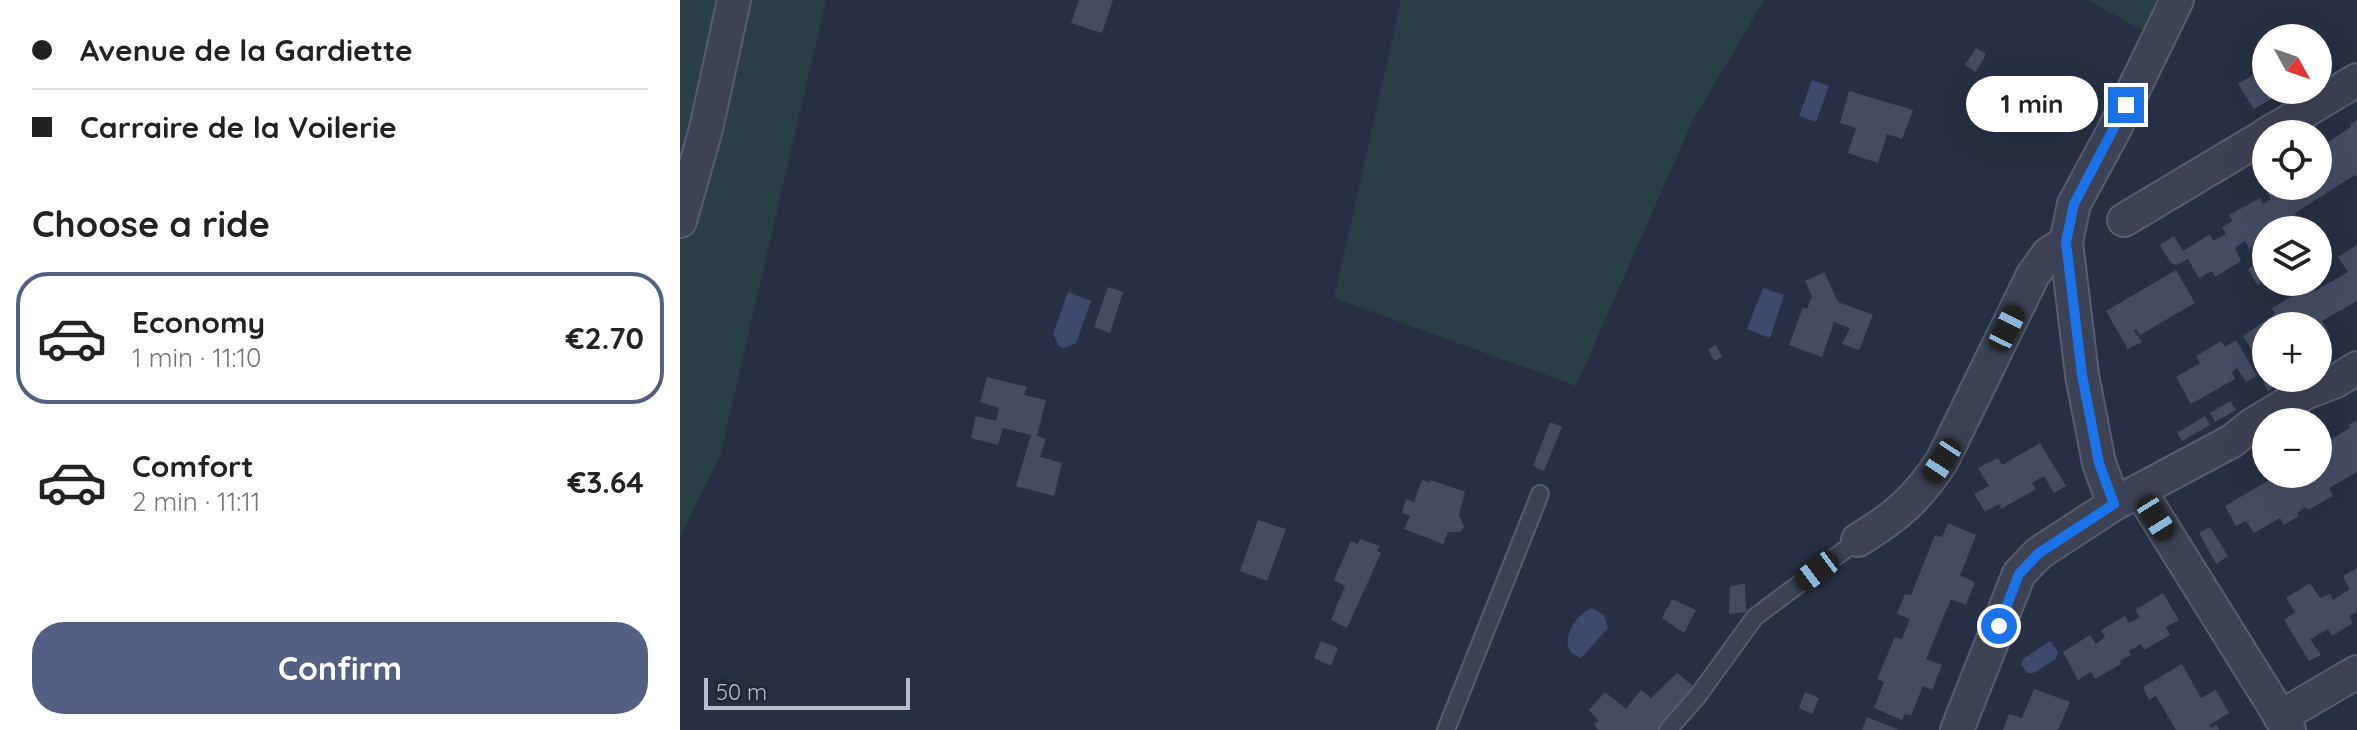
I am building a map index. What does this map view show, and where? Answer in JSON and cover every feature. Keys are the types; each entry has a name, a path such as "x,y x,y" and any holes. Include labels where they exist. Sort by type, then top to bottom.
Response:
{"street":[{"path":"680,221 706,129 734,0"},
{"path":"2177,0 2074,204 2066,242 2082,375 2099,463 2127,497 2284,723 2357,672"},
{"path":"2290,120 2357,80"},
{"path":"2124,220 2252,143"},
{"path":"1858,540 1892,519 1925,488 1942,461 2033,275 2048,254 2066,242"},
{"path":"1957,730 2019,574 2039,553 2127,497 2232,441 2305,393 2336,381 2357,368"}],"lane":[{"path":"1446,730 1540,494"},
{"path":"1668,730 1697,697 1755,617 1858,540"}],"shaded area":[{"path":"680,0 826,0 720,456 680,538"},
{"path":"1401,0 1764,0 1692,122 1576,386 1334,298"},
{"path":"2087,0 2158,0 2144,31"}],"water":[{"path":"1812,80 1829,86 1816,122 1799,116"},
{"path":"1763,288 1784,295 1770,338 1747,329"},
{"path":"1068,292 1091,301 1076,343 1064,348 1059,346 1053,334"},
{"path":"1592,608 1604,615 1608,628 1581,658 1569,648 1569,633 1578,618"},
{"path":"2048,642 2058,652 2056,659 2033,673 2027,673 2021,664 2023,659"}],"building":[{"path":"1079,0 1113,0 1102,33 1071,23"},
{"path":"1976,48 1986,54 1976,72 1965,65"},
{"path":"2252,76 2252,104 2263,104 2254,109 2238,84"},
{"path":"1849,91 1913,110 1902,139 1887,134 1878,163 1848,153 1856,128 1840,123"},
{"path":"2357,120 2357,178 2355,175 2332,190 2332,140 2351,127 2350,124"},
{"path":"2256,200 2263,204 2269,200 2316,200 2295,213 2296,216 2252,216 2252,247 2249,249 2245,241 2235,248 2241,261 2215,277 2212,271 2199,278 2188,259 2177,265 2171,263 2160,245 2174,236 2183,251 2210,234 2213,241 2226,234 2222,227 2233,221 2229,215"},
{"path":"2357,245 2357,301 2332,315 2332,312 2274,312 2272,308 2293,296 2332,296 2332,281 2348,272 2338,257"},
{"path":"2176,270 2195,303 2140,335 2136,329 2134,331 2142,342 2128,349 2106,311"},
{"path":"1824,272 1838,302 1873,315 1859,350 1842,344 1850,328 1834,322 1822,357 1789,345 1803,307 1807,309 1812,296 1805,281"},
{"path":"1108,287 1123,292 1110,333 1094,327"},
{"path":"2252,330 2252,350 2243,336"},
{"path":"2236,340 2252,367 2252,379 2246,382 2237,368 2232,372 2235,379 2191,404 2176,377 2200,363 2196,356 2221,341 2225,347"},
{"path":"1716,345 1722,357 1714,361 1708,349"},
{"path":"987,377 1027,387 1024,395 1046,400 1037,436 1046,439 1040,457 1062,463 1054,496 1016,486 1031,435 1003,428 998,445 971,438 976,416 996,421 999,408 980,402"},
{"path":"2230,401 2236,410 2215,422 2210,413"},
{"path":"2205,416 2210,425 2182,441 2177,433"},
{"path":"2357,420 2357,472 2332,486 2332,439 2350,428 2348,425"},
{"path":"1550,422 1562,427 1544,471 1533,466"},
{"path":"2040,443 2066,486 2054,493 2044,476 2032,483 2036,489 2001,509 1999,504 1985,512 1974,494 1989,486 1978,468 1998,458 2002,465"},
{"path":"1422,480 1430,483 1431,480 1465,492 1459,515 1464,527 1460,532 1448,532 1443,544 1404,529 1410,516 1402,513 1406,499 1414,502"},
{"path":"2256,488 2329,488 2333,496 2308,510 2306,507 2297,513 2299,516 2284,525 2280,518 2254,533 2246,521 2236,526 2225,506"},
{"path":"1258,520 1286,529 1267,581 1240,571"},
{"path":"1948,523 1976,535 1960,576 1975,582 1966,605 1951,599 1926,659 1942,665 1932,690 1923,686 1911,716 1905,714 1902,720 1874,708 1884,682 1877,679 1895,637 1902,639 1910,619 1897,614 1905,594 1911,595 1935,535 1942,537"},
{"path":"2210,527 2228,556 2216,564 2199,533"},
{"path":"1360,539 1380,546 1377,551 1381,553 1347,628 1331,620 1345,586 1334,580 1351,541 1358,544"},
{"path":"2357,568 2357,612 2349,616 2353,623 2332,636 2328,629 2310,639 2321,655 2309,661 2284,620 2295,612 2286,598 2310,583 2320,598 2330,594 2333,600 2350,589 2343,576"},
{"path":"1745,583 1746,612 1729,614 1730,587"},
{"path":"2163,593 2179,620 2166,627 2170,635 2144,650 2141,644 2129,651 2131,655 2120,661 2121,664 2095,679 2091,672 2078,680 2063,652 2090,635 2096,644 2105,637 2101,630 2125,616 2129,623 2140,617 2135,610"},
{"path":"1672,599 1696,610 1684,633 1662,618"},
{"path":"1321,641 1338,648 1331,666 1314,658"},
{"path":"2182,664 2201,698 2216,690 2229,713 2209,725 2211,728 2217,725 2219,730 2176,730 2156,696 2149,700 2143,687"},
{"path":"1677,673 1697,689 1660,730 1598,730 1594,724 1599,721 1589,710 1605,692 1626,709 1641,690 1651,698"},
{"path":"2034,689 2070,702 2058,730 2003,730 2009,714 2022,718"},
{"path":"1805,692 1819,698 1812,714 1799,708"},
{"path":"1867,717 1899,730 1862,730"}],"route":[{"path":"1999,626 2019,574 2039,553 2114,504 2099,463 2082,375 2066,242 2074,204 2126,105"}]}
